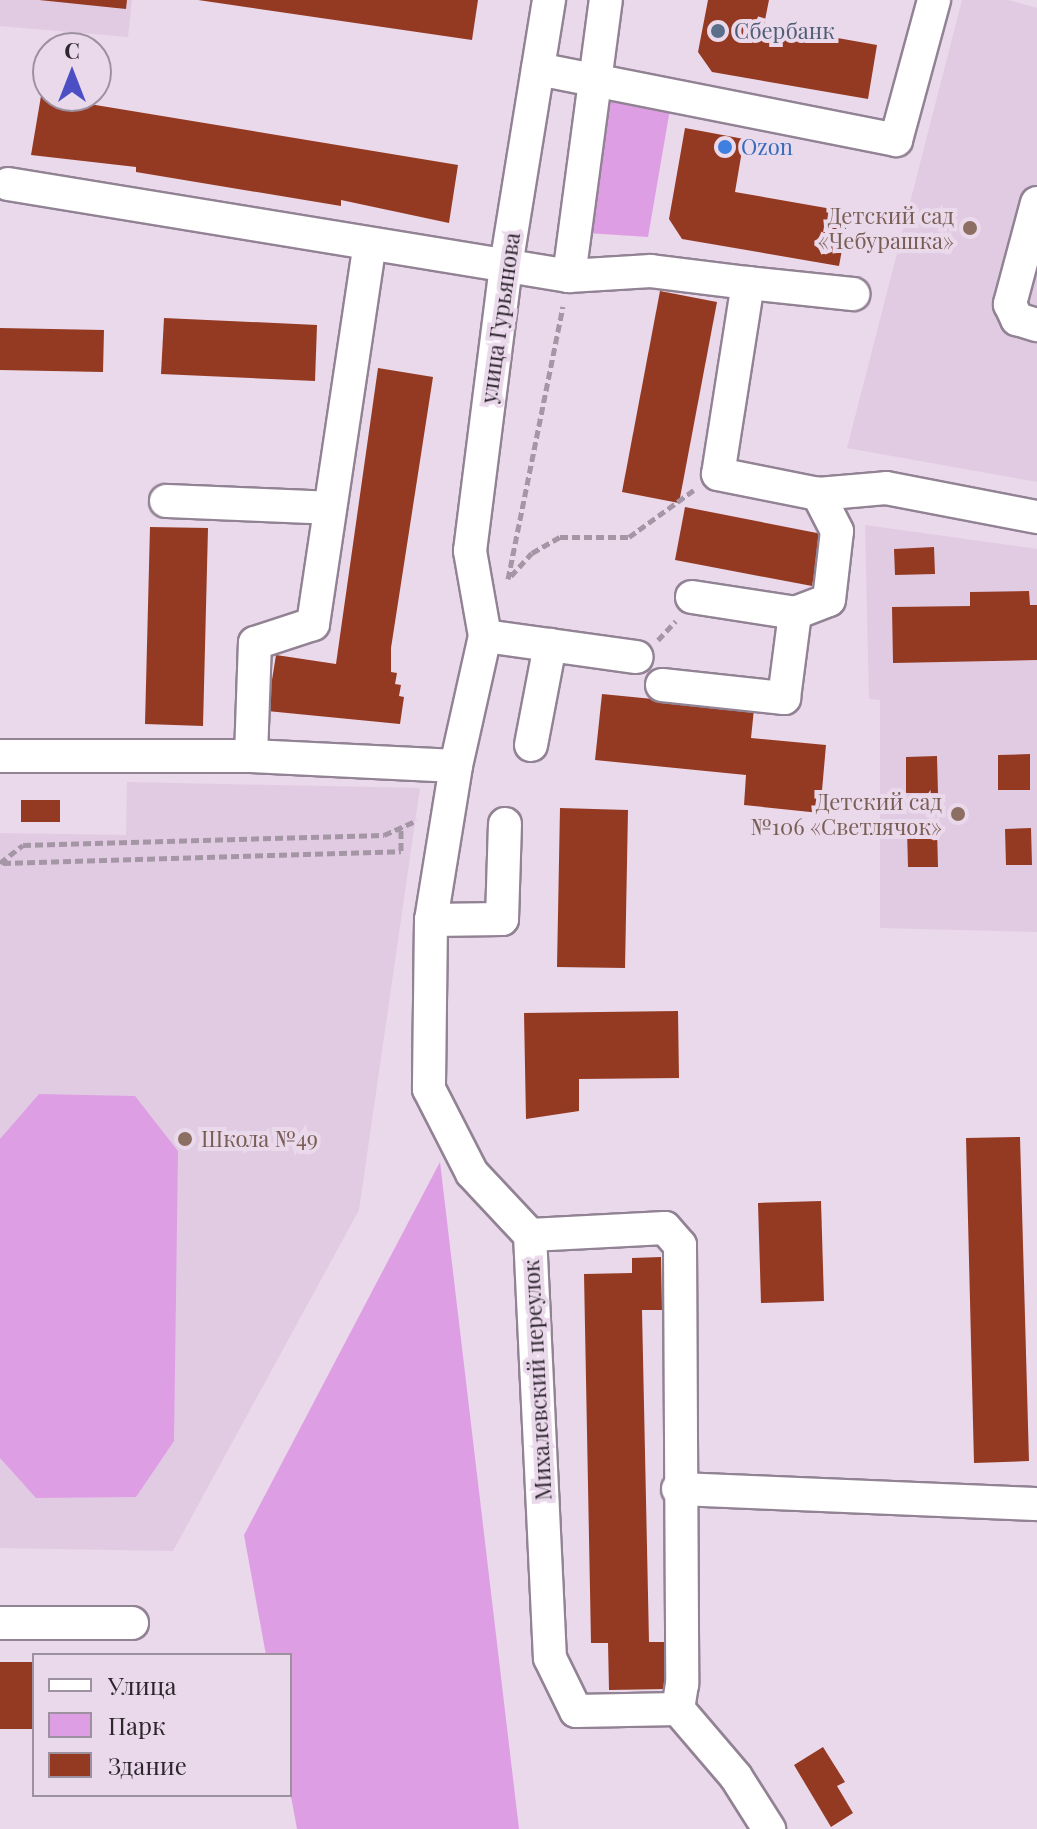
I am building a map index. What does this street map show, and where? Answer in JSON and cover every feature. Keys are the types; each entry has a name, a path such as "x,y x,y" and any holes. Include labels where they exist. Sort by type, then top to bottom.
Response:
{"street":[{"name":"улица Гурьянова","path":"485,636 470,551 506,266 549,0"},
{"path":"569,276 606,0"},
{"path":"538,69 896,140 934,0"},
{"path":"8,184 569,276 651,271 853,294"},
{"path":"1037,203 1010,304 1017,319 1037,325"},
{"path":"251,756 255,643 313,624 370,244"},
{"path":"748,283 718,474 818,494 886,488 1037,517"},
{"path":"692,597 795,613 829,600 837,531 818,494"},
{"path":"166,501 330,508"},
{"path":"662,685 784,698 795,613"},
{"path":"485,636 637,657"},
{"name":"Михалевский переулок","path":"485,636 456,766 431,920 429,1089 472,1173 530,1235 550,1658 576,1711 678,1709"},
{"path":"531,745 550,645"},
{"path":"0,756 251,756 456,766"},
{"path":"431,920 502,919 505,824"},
{"path":"530,1235 665,1228 680,1245 678,1489 682,1684 678,1709 736,1777 769,1829"},
{"path":"678,1489 1037,1504"},
{"path":"0,1623 132,1623"}],"path":[{"path":"485,636 508,579 569,276"},
{"path":"508,579 532,553 560,537 629,537 718,474"},
{"path":"637,657 664,636 692,597"},
{"path":"0,863 23,845 384,835 449,813"},
{"path":"0,863 401,851 401,827"}],"shaded area":[{"path":"0,0 132,0 128,37 112,36 112,32 0,26"},
{"name":"Детский сад «Чебурашка»","path":"962,0 1008,0 1037,8 1037,482 847,448"},
{"name":"Детский сад №106 «Светлячок»","path":"865,525 1037,549 1037,932 880,928 880,700 869,699"},
{"name":"Школа №49","path":"127,782 420,788 359,1210 173,1551 0,1548 0,833 126,835"}],"green space":[{"path":"605,71 674,86 648,237 587,233"},
{"path":"39,1094 135,1096 178,1151 174,1441 136,1497 36,1498 0,1458 0,1139"},
{"path":"440,1162 519,1829 297,1829 291,1797 292,1653 266,1653 244,1535"}],"building":[{"path":"39,0 127,0 126,9"},
{"path":"198,0 478,0 472,40"},
{"path":"708,0 769,0 764,25 877,45 868,99 712,72 698,52"},
{"path":"112,108 458,165 449,223 341,200 341,206 136,172 136,167 31,155 38,112 112,112"},
{"path":"685,128 744,139 735,192 849,212 839,266 682,239 669,219"},
{"path":"660,291 717,302 679,503 622,492"},
{"path":"164,318 317,325 315,381 161,374"},
{"path":"0,328 104,330 103,372 0,370"},
{"path":"378,368 433,377 391,648 391,672 397,673 395,684 401,685 399,696 404,697 400,724 267,711 276,655 336,664"},
{"path":"685,507 822,534 812,586 675,560"},
{"path":"150,527 208,528 203,726 145,724"},
{"path":"934,547 935,574 895,575 894,549"},
{"path":"1029,591 1030,605 1037,605 1037,660 893,663 892,607 970,606 970,592"},
{"path":"602,694 754,709 751,738 826,745 820,813 744,805 746,775 595,760"},
{"path":"1030,754 1030,790 998,790 998,755"},
{"path":"937,756 938,793 906,793 906,757"},
{"path":"21,800 60,800 60,822 21,822"},
{"path":"560,808 628,810 625,968 557,967"},
{"path":"1031,828 1032,865 1006,865 1005,829"},
{"path":"907,830 937,830 938,867 908,867"},
{"path":"678,1011 679,1078 579,1079 579,1111 526,1119 524,1013"},
{"path":"1020,1137 1029,1461 974,1463 966,1138"},
{"path":"821,1201 824,1301 761,1303 758,1203"},
{"path":"661,1257 662,1310 642,1310 649,1642 667,1642 668,1689 609,1690 608,1643 591,1643 584,1274 632,1273 632,1258"},
{"path":"0,1662 32,1662 32,1729 0,1729"},
{"path":"823,1747 845,1782 837,1786 853,1813 831,1827 794,1765"}],"place":[{"name":"Сбербанк","path":"718,31"},
{"name":"Ozon","path":"725,147"},
{"name":"Детский сад «Чебурашка»","path":"970,228"},
{"name":"Детский сад №106 «Светлячок»","path":"958,814"},
{"name":"Школа №49","path":"185,1139"}]}
